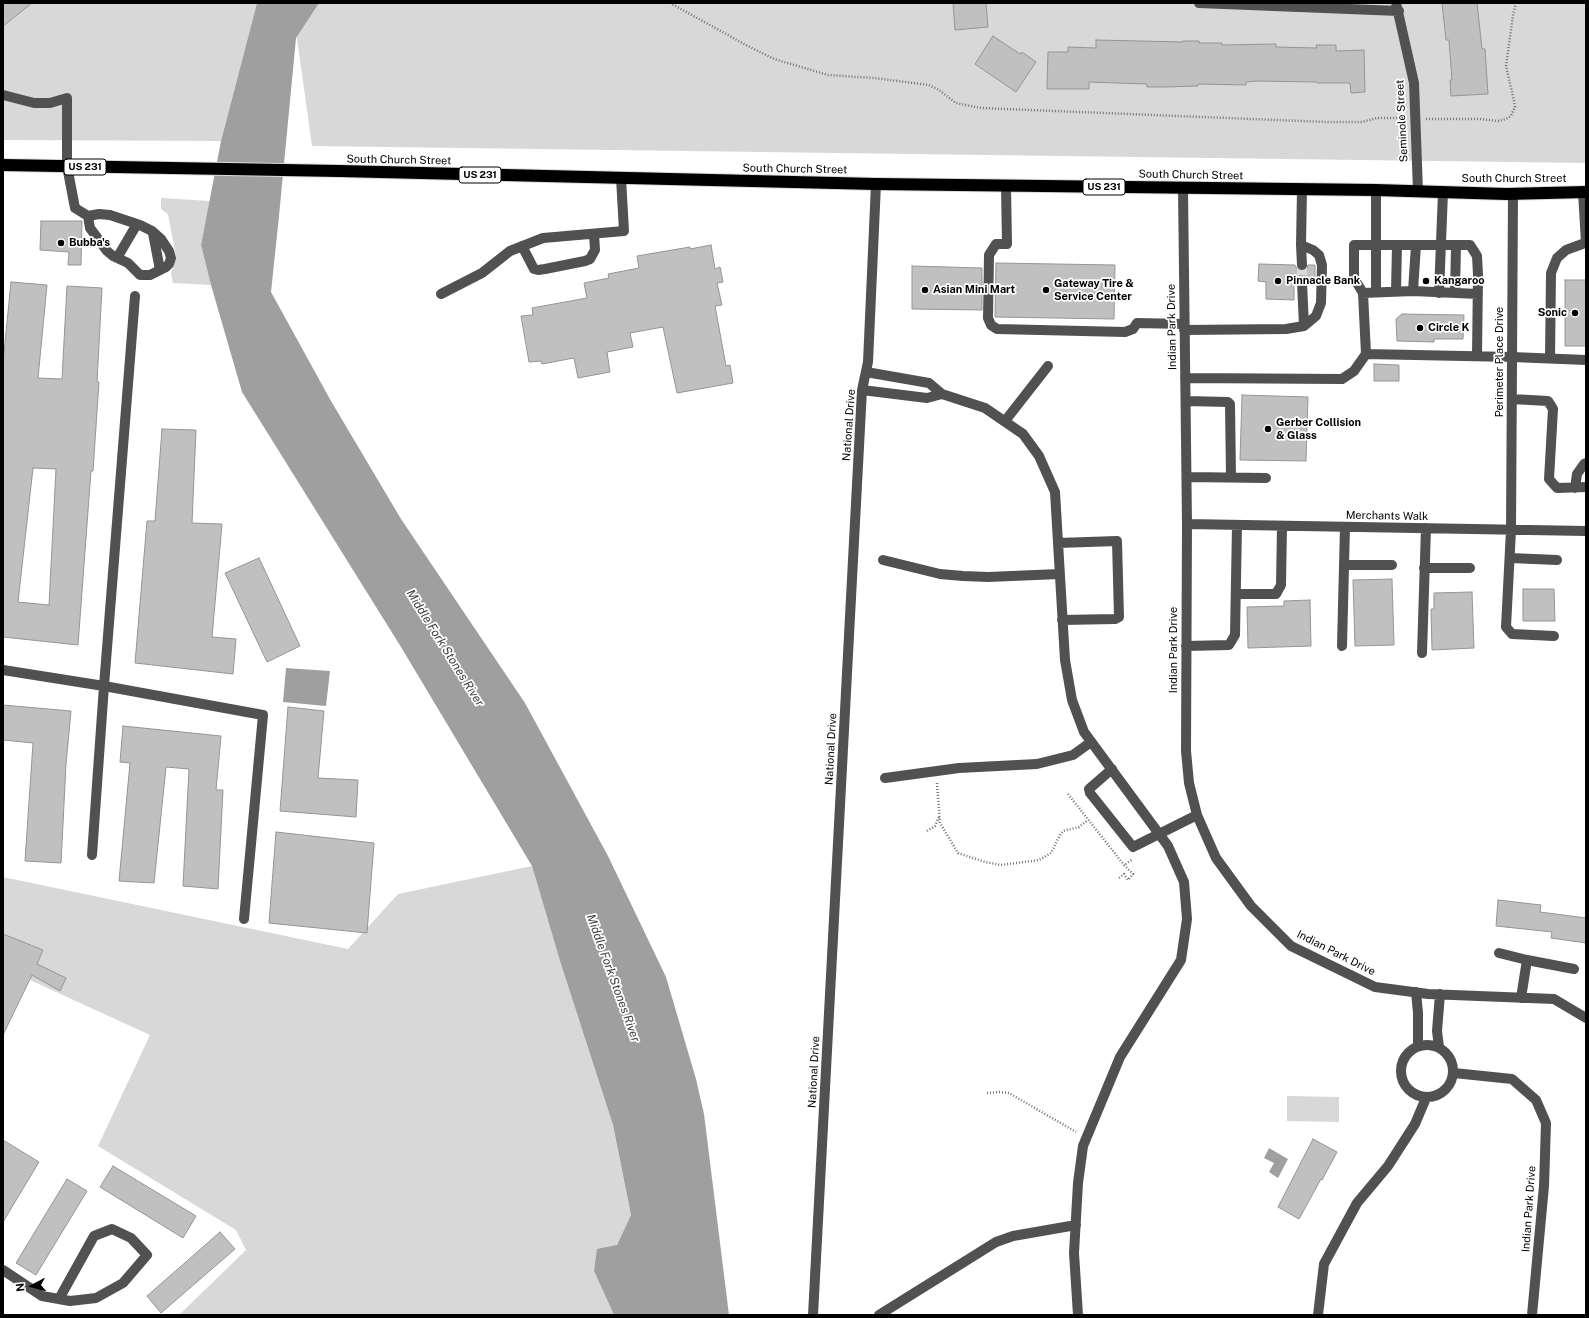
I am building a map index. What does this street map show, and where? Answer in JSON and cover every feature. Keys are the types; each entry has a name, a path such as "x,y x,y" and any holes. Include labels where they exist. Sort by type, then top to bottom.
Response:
{"highway":[{"name":"South Church Street","path":"3,165 339,171 876,184 1376,190 1513,194 1585,192"}],"street":[{"path":"1199,3 1398,7"},
{"name":"Seminole Street","path":"1398,7 1414,83 1418,191"},
{"path":"3,95 34,103 50,103 67,98 67,166 75,208 88,216 99,214 110,215 137,224 153,233 161,239 170,256 169,264 150,275 140,275 128,263 106,251 94,235 88,223 88,216"},
{"path":"441,294 482,273 510,252 543,238 624,231 621,178"},
{"name":"National Drive","path":"813,1315 862,390 868,362 876,184"},
{"path":"1006,186 1007,244 996,244 989,255 988,318 991,325 997,329 1125,332 1133,329 1137,323 1184,327 1286,329 1304,326 1316,316 1321,303 1322,265 1319,255 1313,250 1301,245"},
{"name":"Indian Park Drive","path":"1183,188 1187,477 1186,751 1189,783 1197,815 1216,858 1251,906 1292,946 1375,987 1440,994 1554,1000 1586,1018"},
{"path":"1302,189 1302,265"},
{"path":"1376,190 1376,292"},
{"path":"1440,293 1443,192"},
{"path":"1550,358 1551,273 1556,258 1566,250 1586,243 1585,192"},
{"name":"Perimeter Place Drive","path":"1513,194 1511,530 1506,627 1512,634 1554,636"},
{"path":"117,258 137,224"},
{"path":"522,246 534,268 538,270 546,269 590,259 595,250 594,234"},
{"path":"1185,378 1342,379 1354,371 1366,354 1363,293 1354,278 1354,245 1470,244 1477,256 1477,356"},
{"path":"1396,291 1398,245"},
{"path":"1413,291 1416,245"},
{"path":"1455,293 1456,245"},
{"path":"1302,282 1304,326"},
{"path":"1363,293 1413,291 1478,294"},
{"path":"92,855 135,296"},
{"path":"1366,354 1586,360"},
{"path":"1005,422 1048,366"},
{"path":"866,372 929,383 942,394 985,408 1023,434 1039,456 1055,492 1064,660 1072,700 1084,732 1168,846 1184,882 1186,919 1181,960 1120,1057 1083,1146 1078,1183 1074,1253 1078,1315"},
{"path":"862,390 927,398 942,394"},
{"path":"1512,399 1548,401 1553,409 1549,479 1557,488 1586,487"},
{"path":"1186,401 1228,402 1230,404 1231,477"},
{"path":"1575,488 1577,474 1584,464 1586,464"},
{"path":"1187,477 1266,478"},
{"name":"Merchants Walk","path":"1187,524 1586,531"},
{"path":"1186,646 1229,645 1235,635 1237,525"},
{"path":"1236,594 1276,594 1281,585 1282,526"},
{"path":"1342,646 1345,527"},
{"path":"1422,653 1426,528"},
{"path":"1058,543 1117,541 1119,617 1115,619 1062,620"},
{"path":"1510,558 1557,560"},
{"path":"883,560 940,574 963,576 988,577 1059,574"},
{"path":"1344,565 1392,565"},
{"path":"1424,568 1470,568"},
{"path":"3,670 104,686 262,715 244,920"},
{"path":"885,778 959,768 1037,764 1073,755 1091,742"},
{"path":"1112,769 1089,789 1090,793 1133,847 1197,815"},
{"path":"1499,953 1574,969"},
{"path":"1521,998 1527,960"},
{"path":"1416,992 1418,1013 1418,1046"},
{"path":"1439,1047 1438,1031 1440,994"},
{"path":"1428,1044 1439,1047 1450,1058 1454,1073 1451,1083 1445,1091 1436,1096 1426,1098 1416,1095 1408,1089 1402,1080 1401,1070 1403,1060 1409,1052 1418,1046 1428,1044"},
{"name":"Indian Park Drive","path":"1454,1073 1512,1079 1536,1100 1546,1123 1544,1186 1532,1315"},
{"path":"1318,1315 1324,1264 1357,1203 1388,1166 1415,1124 1426,1098"},
{"path":"879,1315 996,1242 1013,1236 1076,1225"},
{"path":"3,1270 42,1296 70,1301 96,1298 123,1283 147,1255 130,1238 112,1229 94,1236 59,1299"}],"path":[{"path":"670,3 774,59 828,75 874,78 929,85 939,90 956,103 981,108 1332,123 1362,122 1377,118 1480,119 1502,121 1511,116 1515,107 1508,81 1506,66 1516,3"},
{"path":"936,771 940,823 958,853 1001,865 1039,860 1051,853 1060,835 1064,831 1079,827 1088,820"},
{"path":"1068,794 1124,865 1133,874 1128,880 1124,874 1119,878"},
{"path":"927,831 935,826 940,816"},
{"path":"1124,865 1135,857 1133,847"},
{"path":"987,1093 1009,1093 1087,1138"}],"shaded area":[{"path":"3,3 257,3 221,141 3,140"},
{"path":"292,3 1586,3 1586,163 312,146"},
{"path":"161,198 210,201 201,245 211,285 173,283 171,274 176,257 168,214 161,209"},
{"path":"532,866 560,961 613,1125 631,1215 617,1245 594,1271 614,1315 179,1315 246,1250 236,1230 98,1146 150,1035 30,980 43,950 3,934 3,877 348,949 398,894"},
{"path":"1287,1096 1339,1097 1339,1122 1287,1121"}],"water":[{"name":"Middle Fork Stones River","path":"257,3 319,3 296,38 271,292 331,401 401,519 525,703 608,856 666,977 696,1079 704,1114 729,1315 614,1315 594,1271 597,1249 617,1245 631,1215 613,1125 560,961 532,866 401,647 242,392 201,245 221,141"},
{"path":"286,668 330,671 326,706 283,702"},
{"path":"1269,1148 1288,1159 1278,1178 1269,1172 1274,1163 1264,1158"}],"building":[{"path":"3,3 32,3 3,26"},
{"path":"953,3 986,3 988,27 955,30"},
{"path":"1442,3 1477,3 1482,49 1485,49 1488,94 1451,96 1450,80 1452,80 1449,40 1446,40"},
{"path":"993,36 1020,54 1022,52 1036,62 1016,92 975,64"},
{"path":"1096,40 1199,41 1199,43 1222,43 1222,45 1276,44 1276,47 1317,48 1316,45 1336,45 1336,51 1364,50 1365,92 1351,93 1350,83 1256,81 1246,82 1246,85 1198,84 1198,86 1164,87 1147,87 1147,84 1089,82 1089,89 1047,89 1048,52 1068,52 1068,47 1096,48"},
{"name":"Bubba's","path":"41,221 82,221 81,265 68,265 69,252 40,250"},
{"path":"711,245 715,269 720,267 723,282 717,283 722,305 715,306 726,366 730,365 733,383 677,393 663,327 630,333 633,347 607,352 610,372 578,378 574,358 542,364 541,361 529,362 521,316 533,315 532,308 587,298 584,283 609,278 608,274 639,268 637,256"},
{"path":"996,263 1115,265 1114,319 995,317"},
{"path":"1259,264 1295,265 1297,269 1302,271 1306,270 1308,265 1315,265 1315,282 1308,282 1305,276 1299,276 1296,282 1294,282 1294,300 1266,299 1266,282 1258,281"},
{"path":"912,266 982,268 982,310 912,309"},
{"name":"Sonic","path":"1565,280 1586,280 1586,346 1565,346"},
{"path":"11,282 47,285 38,378 62,379 67,286 102,288 97,382 99,382 78,645 3,637 3,363","holes":["33,468 56,469 49,605 18,602"]},
{"path":"1402,314 1464,315 1463,339 1434,339 1434,342 1397,341 1396,319"},
{"path":"1374,364 1399,365 1399,381 1374,381"},
{"path":"1242,395 1308,397 1306,461 1240,460"},
{"path":"162,429 196,430 192,523 222,524 212,637 236,639 233,674 135,663 147,521 155,521"},
{"path":"259,558 300,646 267,662 225,573"},
{"path":"1392,579 1394,645 1355,646 1353,580"},
{"path":"1523,589 1554,589 1555,621 1523,621"},
{"path":"1472,592 1474,648 1432,650 1431,609 1434,609 1434,593"},
{"path":"1310,600 1311,646 1248,648 1247,607 1284,606 1284,601"},
{"path":"3,705 71,711 66,764 61,863 25,861 33,743 3,740"},
{"path":"288,707 324,711 318,778 358,780 356,817 280,811"},
{"path":"123,726 221,736 216,790 223,790 218,889 183,886 189,769 166,767 154,883 119,881 130,763 120,762"},
{"path":"276,832 374,843 367,933 269,923"},
{"path":"1498,900 1541,905 1540,912 1586,918 1586,943 1551,938 1552,932 1496,926"},
{"path":"3,934 43,950 37,964 66,978 60,991 32,975 3,1035"},
{"path":"1313,1139 1337,1152 1299,1219 1278,1207"},
{"path":"3,1140 39,1162 3,1222"},
{"path":"113,1166 196,1216 183,1238 100,1187"},
{"path":"67,1179 87,1191 36,1275 16,1263"},
{"path":"220,1232 235,1249 161,1313 147,1296"}],"tunnel":[{"path":"1302,265 1302,282"}],"place":[{"name":"Bubba's","path":"61,243"},
{"name":"Pinnacle Bank","path":"1278,281"},
{"name":"Kangaroo","path":"1426,281"},
{"name":"Asian Mini Mart","path":"925,290"},
{"name":"Gateway Tire & Service Center","path":"1046,290"},
{"name":"Sonic","path":"1575,313"},
{"name":"Circle K","path":"1420,328"},
{"name":"Gerber Collision & Glass","path":"1268,429"}]}
